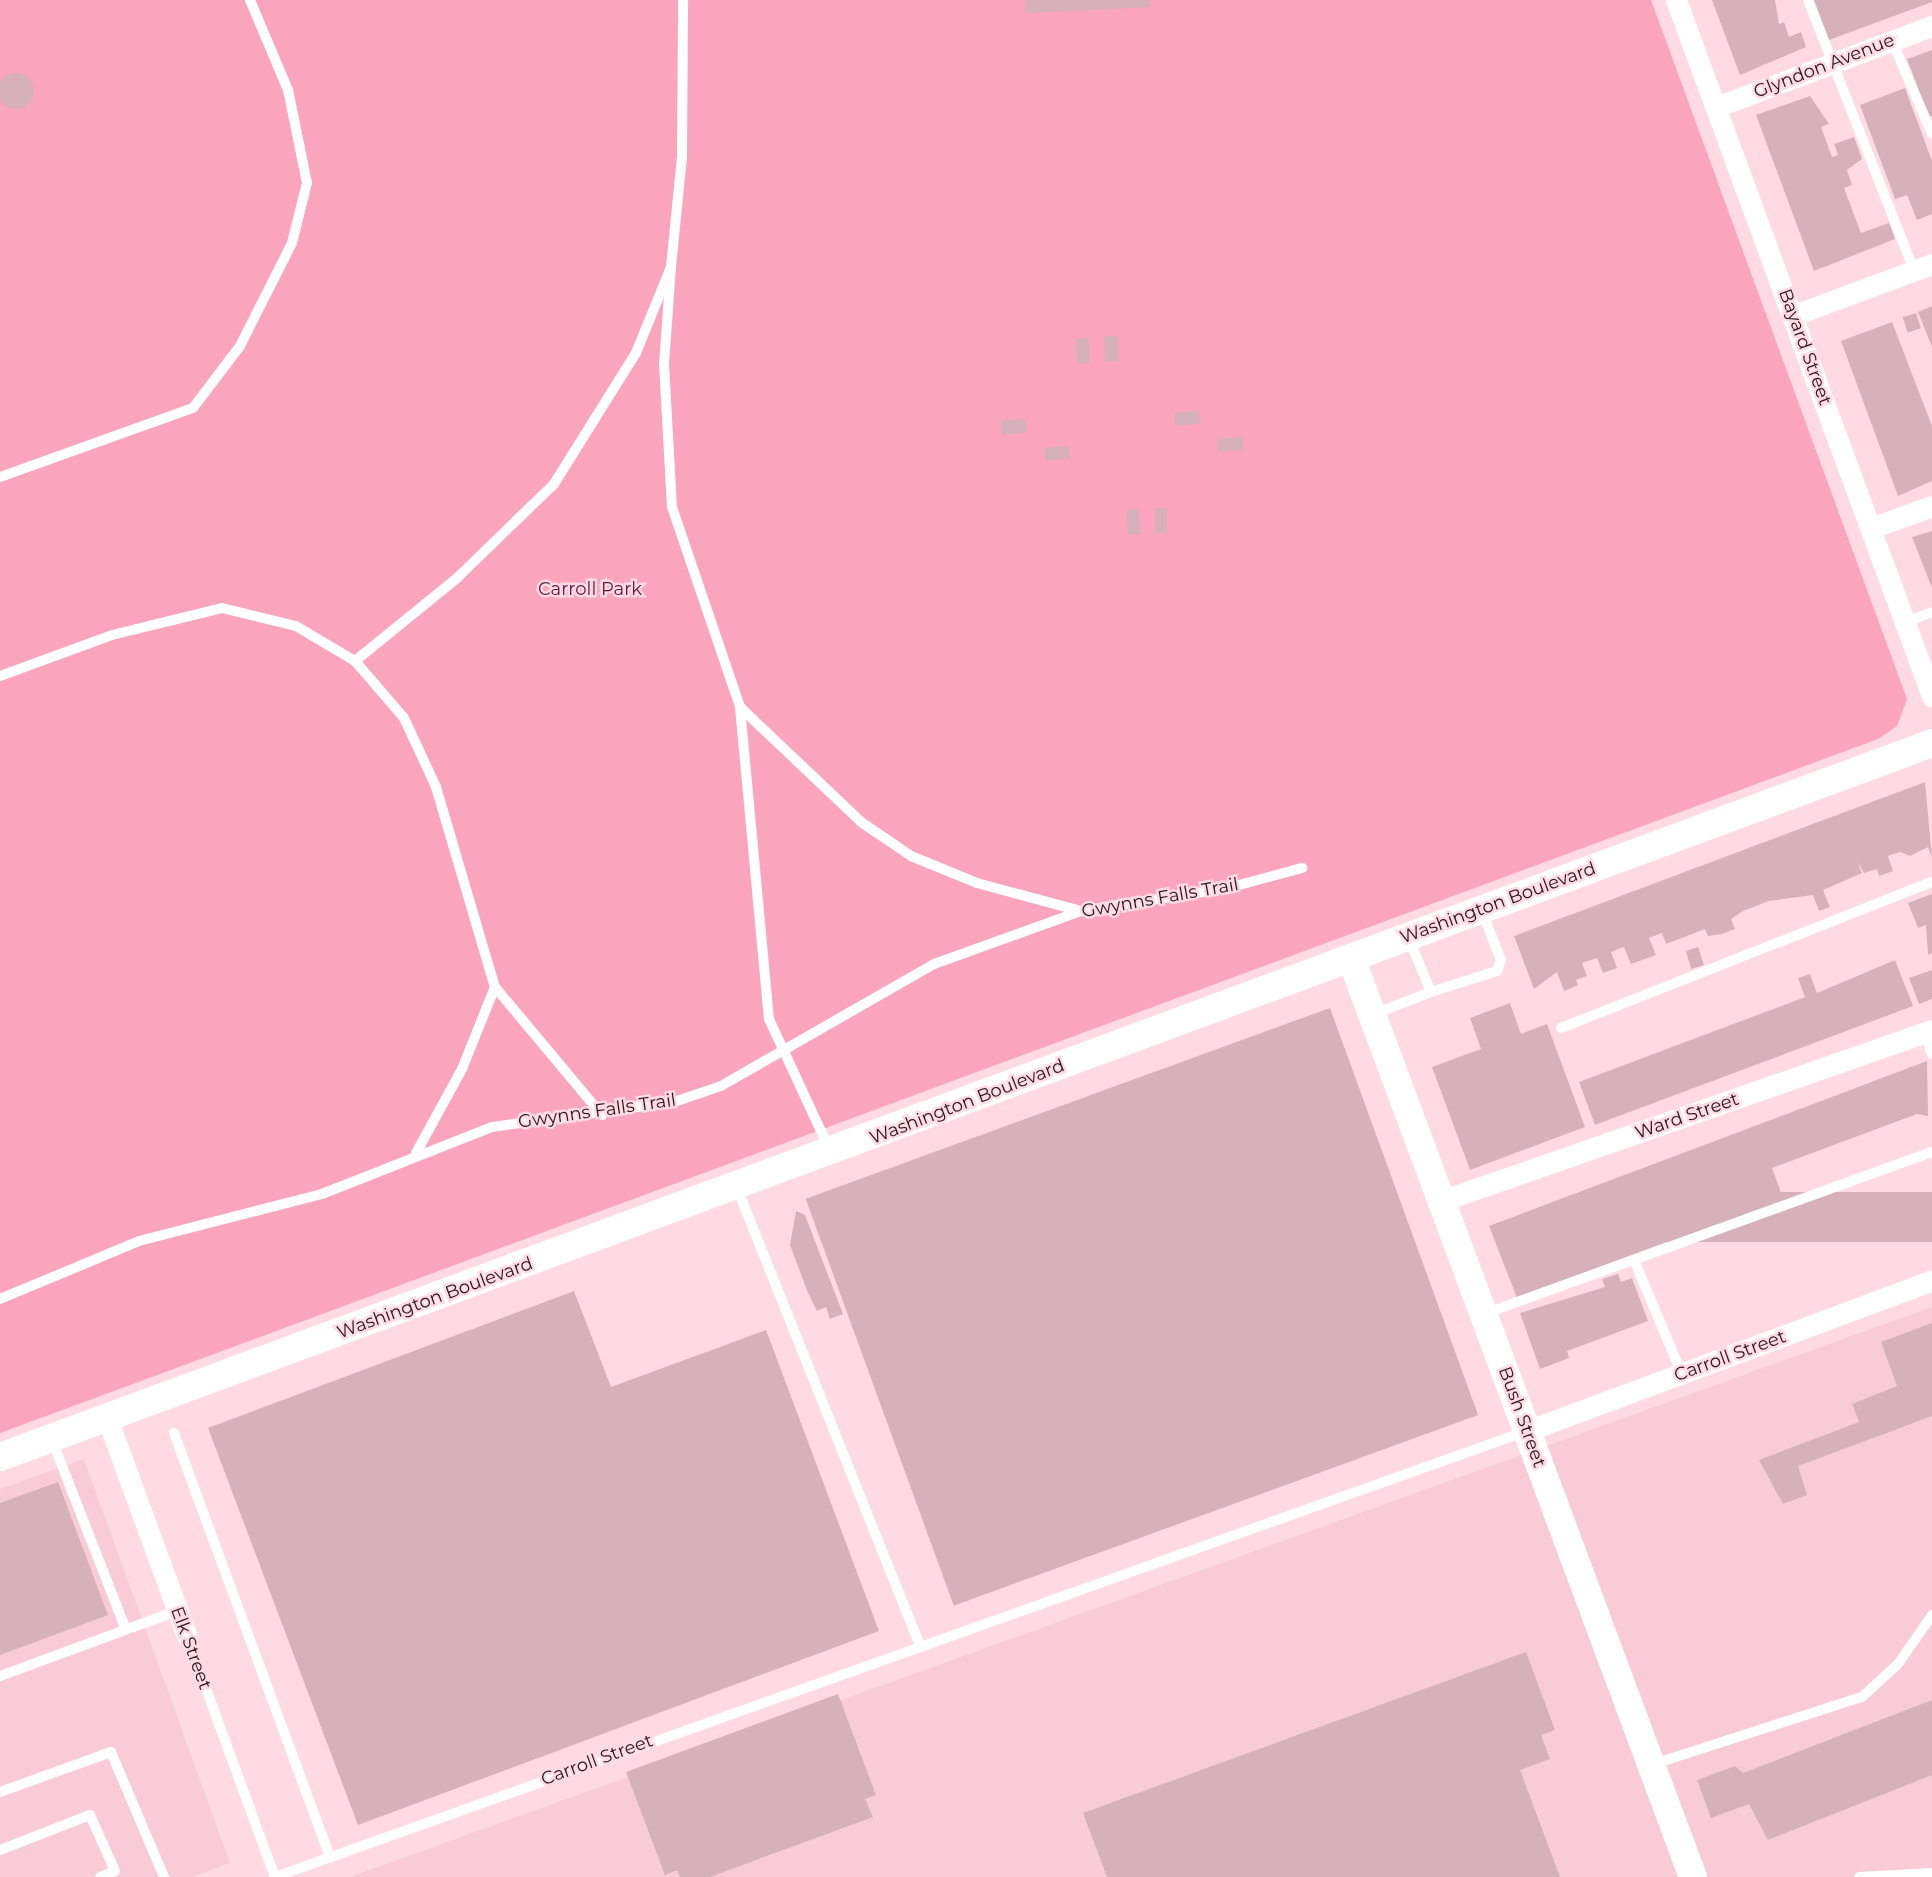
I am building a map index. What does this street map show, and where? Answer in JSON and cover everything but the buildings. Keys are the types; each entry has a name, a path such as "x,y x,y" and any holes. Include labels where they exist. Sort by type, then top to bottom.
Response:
{"main road":[{"name":"Washington Boulevard","path":"0,1457 737,1188 1351,957 1932,743"},
{"name":"Bush Street","path":"1351,957 1693,1877"}],"street":[{"name":"Bayard Street","path":"1676,0 1932,696"},
{"name":"Glyndon Avenue","path":"1716,107 1932,26"},
{"path":"1794,315 1923,267"},
{"path":"1871,528 1932,506"},
{"name":"Ward Street","path":"1441,1201 1929,1031"},
{"name":"Carroll Street","path":"1527,1431 1932,1280"},
{"name":"Elk Street","path":"107,1418 186,1634"}],"lane":[{"path":"0,477 193,408 240,346 292,243 307,183 288,90 250,0"},
{"path":"683,0 682,157 664,364 672,507 740,707 764,977 783,1050 831,1153"},
{"path":"1808,0 1831,64 1923,267"},
{"path":"1892,41 1932,134"},
{"path":"355,662 457,579 554,484 636,353 671,267"},
{"path":"0,676 112,635 222,608 296,626 355,662 404,718 436,788 495,987 602,1115"},
{"path":"1905,622 1932,612"},
{"path":"740,707 861,822 911,856 977,883 1081,911"},
{"name":"Gwynns Falls Trail","path":"0,1300 139,1241 322,1195 416,1153 492,1127 602,1115 674,1102 721,1086 934,964 1081,911 1228,888 1302,868"},
{"path":"1561,1028 1932,882"},
{"path":"1373,1016 1432,992 1497,971 1502,961 1481,909"},
{"path":"1408,936 1432,992"},
{"path":"416,1153 462,1069 495,987"},
{"path":"1929,1031 1932,1054"},
{"path":"1484,1314 1932,1152"},
{"path":"737,1188 919,1643"},
{"path":"1634,1260 1682,1374"},
{"name":"Carroll Street","path":"275,1877 919,1643 1527,1431"},
{"path":"174,1433 330,1857"},
{"path":"51,1438 126,1630"},
{"path":"0,1676 177,1611"},
{"path":"1651,1765 1862,1697 1898,1664 1932,1615"},
{"name":"Elk Street","path":"186,1634 275,1877"},
{"path":"0,1792 110,1752 164,1877"},
{"path":"0,1850 90,1815 115,1871 100,1877"},
{"path":"1859,1877 1932,1873"}],"shaded area":[{"path":"1932,1307 1932,1877 350,1877"},
{"path":"84,1459 230,1863 192,1877 0,1877 0,1489"}],"green space":[{"name":"Carroll Park","path":"0,0 1651,0 1907,699 1897,726 1878,739 0,1433"}]}
